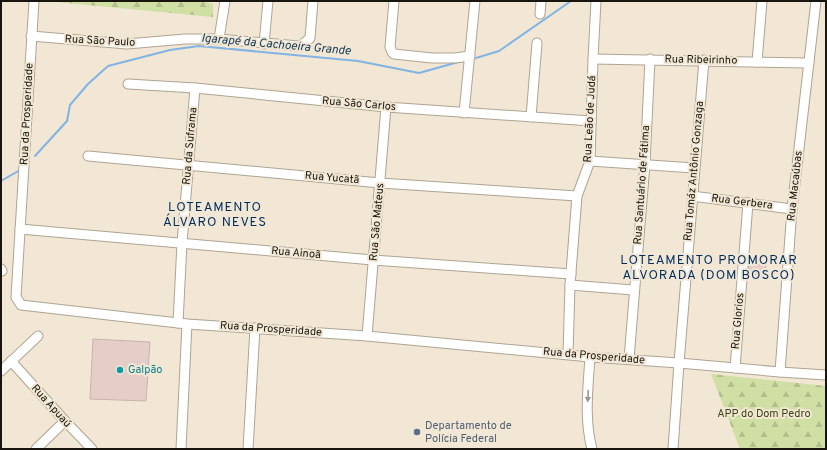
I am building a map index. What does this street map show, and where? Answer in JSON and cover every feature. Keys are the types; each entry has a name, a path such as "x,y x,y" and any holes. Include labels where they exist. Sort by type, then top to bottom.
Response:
{"street":[{"name":"Rua da Prosperidade","path":"34,1 16,297 21,304 31,307 187,324 367,336 590,357 679,362 826,375"},
{"path":"219,39 225,1"},
{"path":"264,44 268,1"},
{"name":"Rua São Paulo","path":"31,36 127,44 185,39 219,39 298,46 310,38 313,1"},
{"path":"394,1 390,46 394,54 470,60"},
{"path":"464,113 475,1"},
{"path":"540,14 541,1"},
{"name":"Rua Leão de Judá","path":"568,354 570,285 577,196 590,161 596,1"},
{"path":"757,62 762,1"},
{"name":"Rua Macaúbas","path":"780,372 792,208 816,1"},
{"path":"531,117 537,43"},
{"name":"Rua Ribeirinho","path":"593,58 809,63"},
{"name":"Rua Santuário de Fátima","path":"628,359 645,164 650,59"},
{"name":"Rua Tomáz Antônio Gonzaga","path":"673,449 694,168 704,60"},
{"name":"Rua São Carlos","path":"128,84 195,88 386,107 591,121"},
{"name":"Rua da Suframa","path":"178,323 182,243 195,88"},
{"name":"Rua São Mateus","path":"367,336 386,107"},
{"name":"Rua Yucatã","path":"88,156 188,164 380,183 577,196"},
{"path":"590,161 694,168"},
{"name":"Rua Gerbera","path":"692,196 792,208"},
{"name":"Rua Glorios","path":"735,368 748,203"},
{"name":"Rua Ainoã","path":"20,229 373,260 571,274"},
{"path":"570,285 633,290"},
{"path":"181,449 187,324"},
{"path":"248,449 255,328"},
{"path":"1,371 38,336"},
{"path":"590,357 587,414 589,437 592,449"},
{"name":"Rua Apuaú","path":"11,361 92,449"},
{"path":"36,449 65,421"}],"green space":[{"path":"46,1 203,1 213,4 213,17"},
{"name":"APP do Dom Pedro","path":"711,374 826,386 826,449 740,449"}],"building":[{"path":"749,264 766,265 765,275 748,274"},
{"name":"Galpão","path":"93,339 150,342 146,401 90,399"}],"waterway":[{"name":"Igarapé da Cachoeira Grande","path":"476,58 499,51 571,1"},
{"name":"Igarapé da Cachoeira Grande","path":"35,156 67,121 70,105 88,84 108,66 170,50 199,46 358,61 419,73 462,61"},
{"name":"Igarapé da Cachoeira Grande","path":"1,181 20,170"}],"place":[{"name":"Galpão","path":"120,370"},
{"name":"Departamento de Polícia Federal","path":"417,432"}],"district":[{"name":"LOTEAMENTO ÁLVARO NEVES","path":"215,216"},
{"name":"LOTEAMENTO PROMORAR ALVORADA (DOM BOSCO)","path":"709,268"}]}
